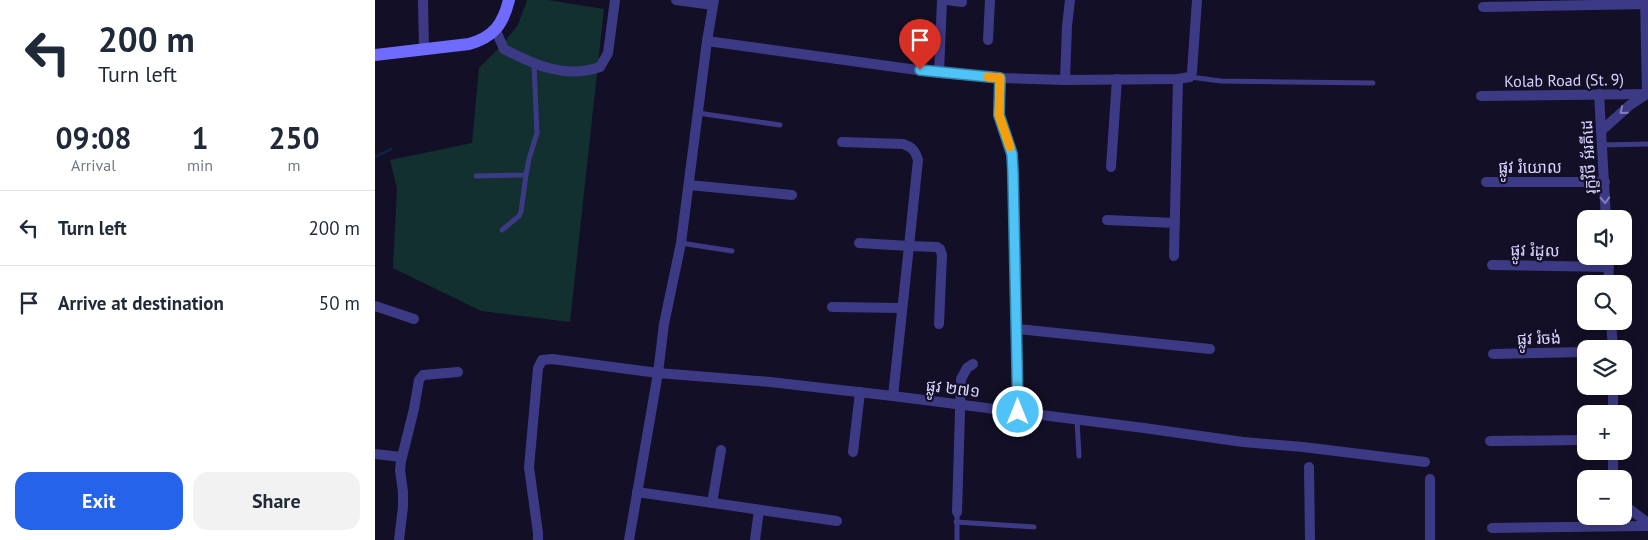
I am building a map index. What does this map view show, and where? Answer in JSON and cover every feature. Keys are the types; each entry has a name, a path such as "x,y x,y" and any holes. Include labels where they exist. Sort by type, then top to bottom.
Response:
{"street":[{"path":"423,0 424,50"},
{"path":"375,55 481,41 496,31 506,12 509,0"},
{"path":"496,31 504,50 534,64 561,71 586,72 600,67 607,53 615,0"},
{"path":"629,540 658,373 664,324 681,243 697,113 714,3 676,0"},
{"path":"939,73 942,0"},
{"path":"947,0 962,2"},
{"path":"988,40 991,0"},
{"path":"1065,80 1070,0"},
{"path":"707,41 939,73 1000,78 1065,80 1178,79 1190,76 1192,72 1197,0"},
{"path":"1483,7 1646,3 1647,94 1630,105 1601,131"},
{"path":"1000,78 999,115 1012,154 1018,328 1018,412"},
{"path":"1111,167 1117,79"},
{"path":"1174,256 1178,79"},
{"name":"រុក្ខវិថី អ័រគីដេ","path":"1599,94 1606,210"},
{"name":"Kolab Road (St. 9)","path":"1481,96 1647,94"},
{"path":"843,142 903,144 915,151 918,160 893,396"},
{"name":"ផ្លូវ រំយោល","path":"1486,182 1605,182"},
{"path":"689,185 792,196"},
{"path":"1107,220 1175,223"},
{"path":"859,243 937,247 940,249 942,255 939,324"},
{"name":"ផ្លូវ រំដូល","path":"1492,265 1577,262"},
{"path":"375,306 414,319"},
{"path":"832,307 901,308"},
{"path":"1018,328 1210,349"},
{"name":"ផ្លូវ រំចង់","path":"1493,354 1577,352"},
{"name":"ផ្លូវ ២៧១","path":"538,540 529,468 538,368 542,360 552,359 658,373 770,382 860,392 1243,442 1303,447 1425,462"},
{"path":"957,517 961,379 967,368 973,364"},
{"path":"399,540 403,507 400,470 401,457 414,409 419,380 423,375 458,372"},
{"path":"853,452 860,392"},
{"path":"1490,441 1577,440"},
{"path":"712,503 721,450"},
{"path":"375,454 401,457"},
{"path":"1309,467 1310,540"},
{"path":"1430,479 1430,540"},
{"path":"637,492 837,521"},
{"path":"755,540 759,510"},
{"path":"1632,511 1648,524"},
{"path":"1492,528 1577,523"},
{"path":"1632,523 1648,524"}],"lane":[{"path":"502,230 521,212 529,159 537,133 534,64"},
{"path":"1190,76 1221,81 1373,83"},
{"path":"697,113 780,126"},
{"path":"1602,145 1648,144"},
{"path":"476,176 526,175"},
{"path":"681,243 732,251"},
{"path":"1077,419 1079,456"},
{"path":"957,540 957,517 1034,527"}],"green space":[{"path":"527,0 548,0 604,9 570,322 481,311 393,268 397,189 390,160 472,143 479,68 501,46 518,25"}],"waterway":[{"path":"375,157 391,149"}],"slow traffic":[{"path":"988,77 1000,78 999,115 1010,147"}],"route":[{"path":"920,70 1000,78 999,115 1012,154 1018,328 1018,412"}]}
